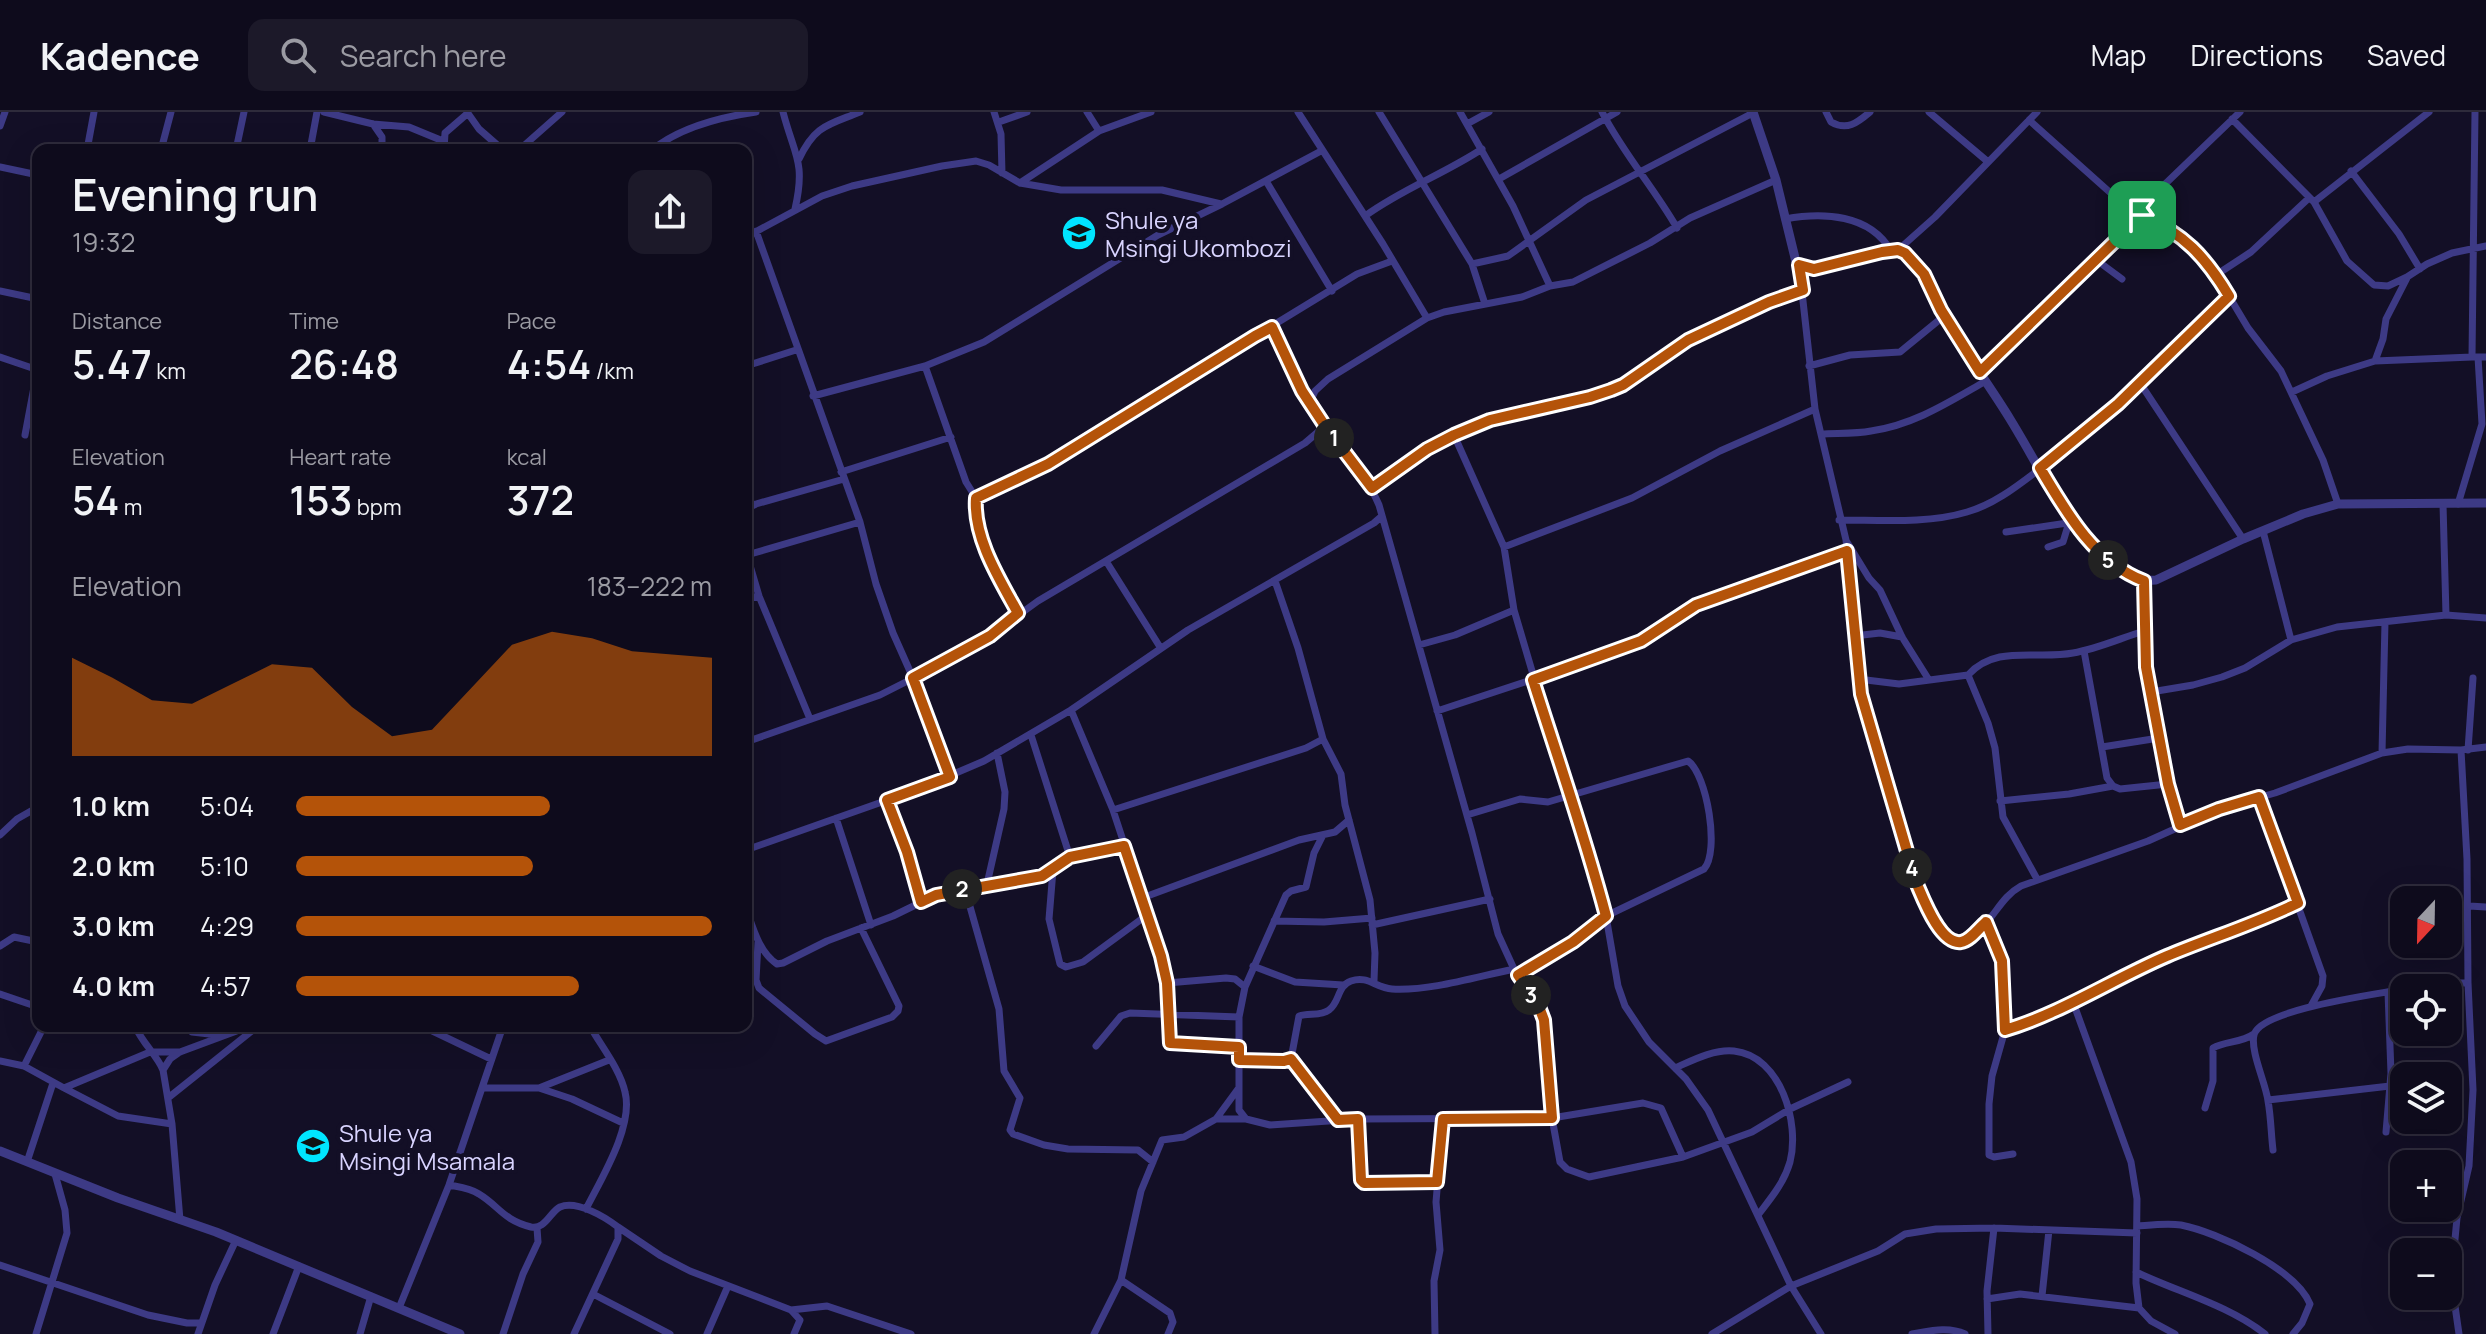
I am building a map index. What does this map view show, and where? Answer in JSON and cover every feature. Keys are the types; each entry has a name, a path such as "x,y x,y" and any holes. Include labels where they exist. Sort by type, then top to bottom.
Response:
{"street":[{"path":"0,126 5,112"},
{"path":"88,144 94,112"},
{"path":"163,144 171,112"},
{"path":"237,144 244,112"},
{"path":"311,144 317,112"},
{"path":"324,112 373,124 409,127 442,144"},
{"path":"444,144 450,126 467,112 479,129 496,144"},
{"path":"526,144 562,112"},
{"path":"665,144 694,128 756,112"},
{"path":"783,112 801,173 795,209"},
{"path":"799,159 812,136 822,128 860,112"},
{"path":"994,112 999,122 1002,173"},
{"path":"999,122 1027,112"},
{"path":"1087,112 1099,131"},
{"path":"1020,183 1099,131 1151,112"},
{"path":"1298,112 1427,318"},
{"path":"1379,112 1472,264 1485,304"},
{"path":"1460,112 1499,179 1550,286"},
{"path":"1467,124 1489,112"},
{"path":"1499,179 1604,115 1617,112"},
{"path":"1826,112 1831,122 1844,127 1855,124 1870,112"},
{"path":"1929,112 1987,161"},
{"path":"1799,265 1814,269 1895,250 1935,217 2037,112"},
{"path":"1821,434 1871,431 1926,415 1983,376 2240,112"},
{"path":"2216,275 2251,252 2312,200 2429,112"},
{"path":"2458,504 2482,424 2473,248 2475,112"},
{"path":"1472,264 1508,256 1586,200 1753,113 1776,180 1793,257 1799,265 1815,409 1839,520 1846,540 1880,590 1902,637 1929,680"},
{"path":"1604,115 1622,148 1641,171 1677,228"},
{"path":"2232,119 2312,200 2347,261 2370,282 2381,287 2452,253 2486,246"},
{"path":"2029,120 2083,170 2139,214 2180,235 2201,255 2248,328 2281,371 2331,480 2338,504"},
{"path":"373,124 382,137 382,144"},
{"path":"2477,128 2486,131"},
{"path":"1365,216 1408,188 1446,172 1482,149"},
{"path":"813,396 925,366 984,342 1158,235 1321,151"},
{"path":"752,233 795,209 852,186 976,161 1020,183 1061,190 1162,190 1222,204"},
{"path":"0,167 32,174"},
{"path":"2351,171 2399,234 2420,269"},
{"path":"1310,402 1315,391 1328,379 1427,318 1573,282 1677,228 1690,218 1776,180"},
{"path":"1266,181 1332,291"},
{"path":"1785,219 1822,215 1853,220 1873,229 1895,250 1912,258 1924,274 1944,316 2074,522 2116,568 2144,581 2180,570 2243,539 2338,504 2486,503"},
{"path":"756,231 860,522 884,609 950,777"},
{"path":"2095,259 2122,279"},
{"path":"976,498 1048,464 1357,274 1392,261"},
{"path":"2375,361 2386,319 2407,277"},
{"path":"1372,488 1427,449 1454,435 1490,420 1611,390 1688,340 1769,302 1803,290"},
{"path":"0,291 32,298"},
{"path":"1839,520 1930,518 1968,512 2013,489 2109,413 2229,296"},
{"path":"1809,366 1850,355 1900,352 1944,316"},
{"path":"1272,327 1310,402 1372,488 1382,516 1498,934 1544,1020 1552,1118 1560,1162 1576,1174 1589,1177 1683,1157 1752,1132 1790,1109 1848,1082"},
{"path":"752,364 796,350"},
{"path":"0,357 32,366"},
{"path":"2292,392 2327,376 2375,361 2479,357"},
{"path":"925,366 966,482 976,498 976,512 985,546 1018,613"},
{"path":"2140,383 2243,539"},
{"path":"25,435 32,399"},
{"path":"1504,547 1632,498 1720,451 1815,409"},
{"path":"752,740 880,695 990,636 1018,613 1305,443 1325,426"},
{"path":"1454,435 1504,547 1514,610 1533,680 1587,841 1625,1006 1649,1042 1675,1068 1708,1110 1791,1286 1821,1334"},
{"path":"752,506 951,437"},
{"path":"2443,504 2446,615"},
{"path":"752,848 950,777 997,753 1071,710 1160,647 1382,516"},
{"path":"752,553 860,522"},
{"path":"2006,532 2074,522"},
{"path":"2048,547 2063,542 2067,529 2074,522"},
{"path":"2263,531 2291,640"},
{"path":"1846,540 1858,679 1864,709 1916,882 1941,931 1958,943 1986,922 2011,892 2037,879 2148,841 2219,809 2382,753 2408,749 2465,750 2486,747"},
{"path":"1437,711 1641,641 1696,605 1847,551"},
{"path":"1106,561 1160,647"},
{"path":"752,572 759,596 810,719"},
{"path":"1275,581 1298,648 1323,739 1341,774 1349,820 1370,900 1374,981"},
{"path":"2144,581 2146,667 2168,784 2180,825"},
{"path":"752,598 759,596"},
{"path":"1419,645 1455,635 1514,610"},
{"path":"2151,692 2222,677 2245,668 2291,640 2337,627 2446,615 2486,618"},
{"path":"2382,753 2385,622"},
{"path":"1858,679 1899,684 1968,675 1976,665 1995,656 2070,654 2144,631"},
{"path":"1854,636 1880,633 1902,637"},
{"path":"2084,651 2107,778 2113,786"},
{"path":"1968,675 1995,748 2000,801 2006,826 2037,879"},
{"path":"2459,1334 2453,1292 2453,1260 2471,1141 2465,750 2473,678"},
{"path":"1071,710 1113,810 1142,898 1167,983 1170,1043 1239,1047"},
{"path":"1031,735 1070,857"},
{"path":"2102,747 2159,738"},
{"path":"1113,810 1306,748 1323,739"},
{"path":"987,884 1004,809 1005,792 997,753"},
{"path":"1253,966 1295,982 1343,985 1358,980 1374,981 1391,989 1516,972 1573,942 1606,916 1697,873 1710,863 1712,834 1701,783 1696,769 1688,761 1548,802 1520,799 1467,815"},
{"path":"2000,801 2113,786 2129,790 2168,784"},
{"path":"2259,797 2323,976 2322,986 2311,1006"},
{"path":"887,800 907,852 921,902"},
{"path":"0,835 32,810"},
{"path":"836,818 871,925"},
{"path":"1142,898 1299,840 1335,832 1349,820"},
{"path":"1246,1119 1239,1110 1239,1017 1245,987 1286,895 1306,887 1310,865 1323,835"},
{"path":"752,924 758,941 772,961 783,963 936,895 1042,876 1070,857 1124,846"},
{"path":"1053,870 1049,919 1060,964 1066,967 1083,962 1147,915"},
{"path":"965,889 999,1009 1004,1071 1020,1098 1010,1130 1025,1140 1068,1149 1138,1150 1153,1162"},
{"path":"1274,921 1372,921 1490,899"},
{"path":"2005,1030 2073,1002 2168,956 2298,903"},
{"path":"2469,906 2486,907"},
{"path":"1986,922 2002,961 2005,1030 1992,1076 1989,1155 2013,1154"},
{"path":"758,941 756,980 759,988 826,1041 892,1017 898,1011 899,1006 861,928"},
{"path":"0,946 14,937 32,941"},
{"path":"1167,983 1226,978 1235,979 1245,987"},
{"path":"2462,983 2468,983"},
{"path":"1338,1120 1291,1059 1299,1016 1326,1012 1332,1008 1343,985"},
{"path":"2205,1108 2213,1081 2213,1048 2217,1045 2246,1040 2269,1021 2311,1006 2388,992 2390,1086 2386,1132"},
{"path":"0,994 32,1005"},
{"path":"2073,1002 2131,1162 2137,1199 2139,1308"},
{"path":"1096,1046 1121,1016 1130,1013 1239,1017"},
{"path":"24,1066 41,1032"},
{"path":"138,1032 163,1070 172,1124 180,1220"},
{"path":"192,1032 225,1035"},
{"path":"163,1070 170,1059 180,1052 233,1032"},
{"path":"168,1098 250,1032"},
{"path":"435,1032 491,1059"},
{"path":"399,1308 449,1185 501,1032"},
{"path":"586,1209 618,1144 627,1107 625,1092 593,1032"},
{"path":"2254,1034 2268,1100 2273,1150"},
{"path":"1675,1068 1702,1056 1737,1051 1761,1063 1782,1087 1790,1109 1794,1142 1790,1164 1780,1186 1758,1215"},
{"path":"64,1088 150,1052 180,1052"},
{"path":"1239,1060 1291,1059"},
{"path":"539,1088 609,1060"},
{"path":"0,1061 24,1066 118,1116 172,1124"},
{"path":"27,1162 53,1083"},
{"path":"2268,1100 2390,1086"},
{"path":"1094,1334 1121,1280 1141,1191 1162,1140 1184,1137 1216,1119 1239,1087"},
{"path":"482,1088 539,1088 572,1099 623,1123"},
{"path":"1216,1119 1246,1119 1270,1125 1358,1119 1552,1118 1643,1103 1661,1108 1683,1157"},
{"path":"1358,1119 1361,1180 1364,1183 1437,1182"},
{"path":"1435,1334 1434,1281 1440,1250 1436,1202 1443,1119"},
{"path":"0,1151 236,1240 460,1334"},
{"path":"36,1334 67,1233 55,1174"},
{"path":"449,1185 479,1194 505,1216 537,1228"},
{"path":"537,1228 565,1205 586,1209 661,1256 791,1310 800,1320"},
{"path":"1712,1334 1791,1286 1878,1251 1905,1234 1936,1229 2137,1229 2184,1226 2237,1247 2291,1278 2306,1293 2310,1304 2302,1323 2293,1334"},
{"path":"574,1334 618,1239 618,1227"},
{"path":"503,1334 518,1286 538,1242 537,1228"},
{"path":"1988,1334 1987,1299 1994,1228"},
{"path":"2042,1296 2049,1230"},
{"path":"198,1334 236,1240"},
{"path":"0,1265 148,1315 201,1323"},
{"path":"273,1334 299,1266"},
{"path":"2136,1272 2213,1304 2265,1334"},
{"path":"1121,1280 1170,1313 1173,1322 1168,1334"},
{"path":"707,1334 728,1286"},
{"path":"593,1294 670,1334"},
{"path":"1987,1299 2020,1294 2139,1308 2157,1324 2175,1334"},
{"path":"360,1334 371,1296"},
{"path":"791,1310 827,1306 911,1334"},
{"path":"794,1334 811,1307"},
{"path":"2150,1334 2157,1324"},
{"path":"1912,1334 1943,1329 1965,1334"}],"place":[{"name":"Shule ya Msingi Ukombozi","path":"1079,233"},
{"name":"Shule ya Msingi Msamala","path":"313,1146"}],"route":[{"path":"2142,215 2171,229 2190,244 2229,296 2118,404 2040,468 2058,499 2090,542 2116,568 2144,581 2146,667 2168,784 2180,825 2259,797 2298,903 2168,956 2073,1002 2005,1030 2002,961 1986,922 1966,940 1958,943 1950,940 1928,910 1916,882 1864,709 1858,679 1847,551 1714,597 1696,605 1641,641 1533,680 1565,783 1587,841 1606,916 1573,942 1518,975 1538,1004 1544,1020 1552,1118 1443,1119 1437,1182 1364,1183 1361,1180 1358,1119 1338,1120 1291,1059 1239,1060 1239,1047 1170,1043 1167,983 1161,956 1124,846 1070,857 1042,876 987,884 936,895 921,902 907,852 887,800 950,777 913,678 961,654 1018,613 985,546 976,512 976,498 1000,489 1092,439 1255,336 1272,327 1316,414 1372,488 1427,449 1490,420 1590,397 1623,385 1688,340 1769,302 1803,290 1799,265 1814,269 1882,252 1898,250 1905,253 1924,274 1941,310 1980,372 2142,215"}]}
